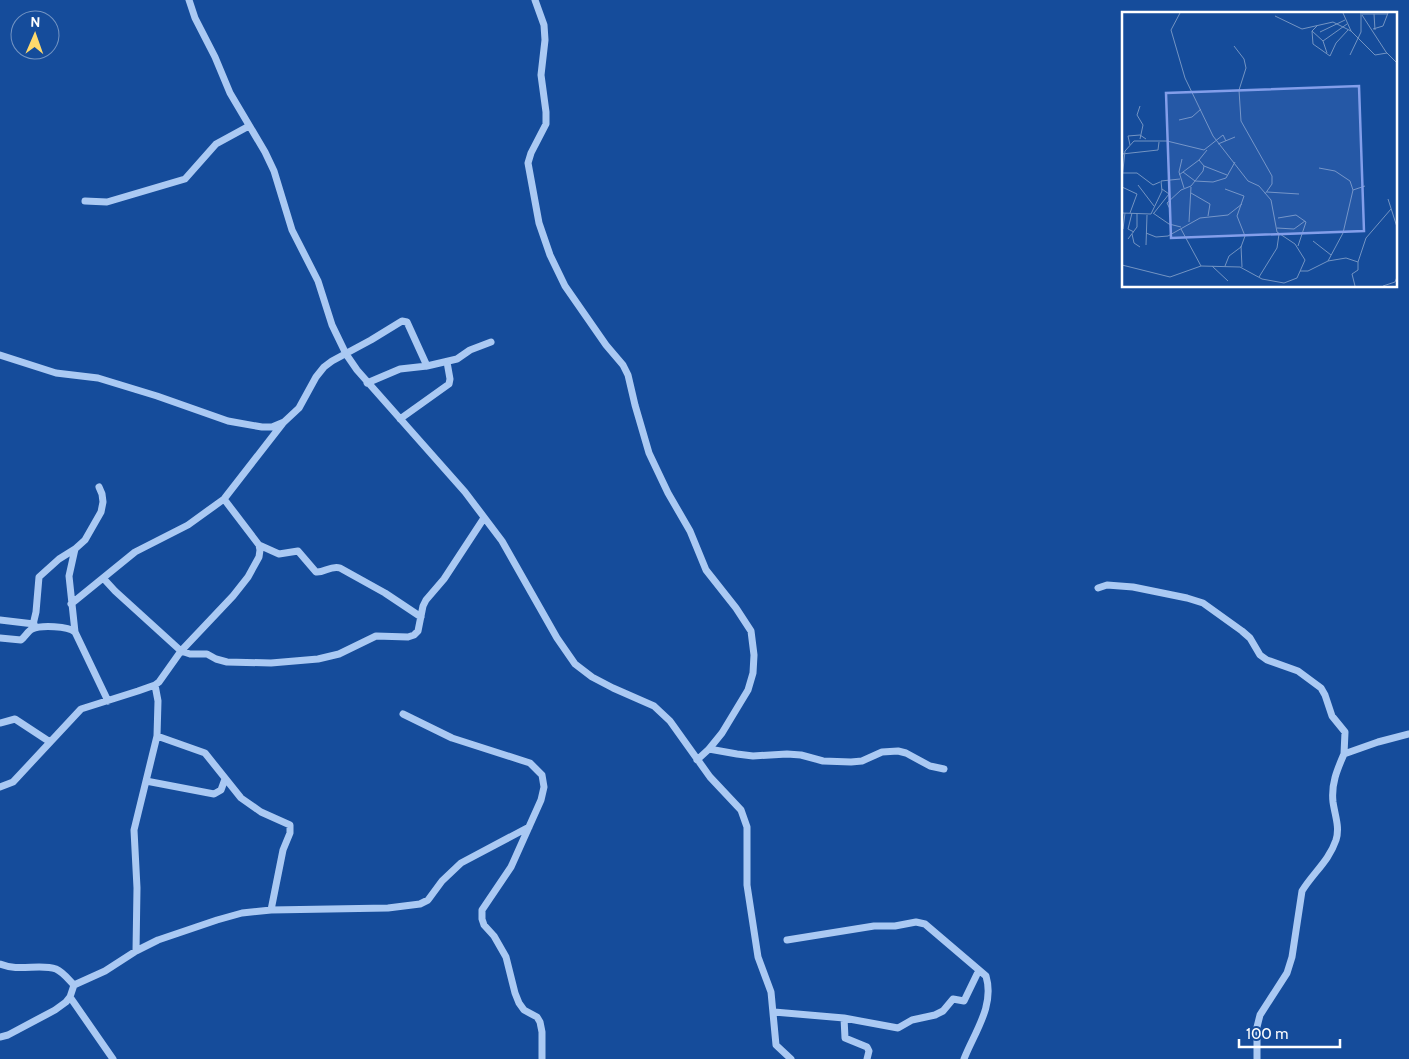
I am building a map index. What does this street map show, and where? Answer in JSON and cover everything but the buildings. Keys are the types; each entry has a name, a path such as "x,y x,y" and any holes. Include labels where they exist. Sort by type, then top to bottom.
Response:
{"street":[{"path":"189,0 195,18 215,57 230,93 274,171 292,230 318,280 332,325 346,354 367,384 465,492 502,541 557,638 576,664 592,677 654,706 675,727 697,760 741,810 748,837 747,885 758,957 771,992 776,1045 791,1059"},
{"path":"535,0 544,25 545,40 541,75 546,124 528,162 543,238 565,286 628,374 649,453 668,493 690,531 706,570 736,608 751,631 754,655 748,690 722,733 697,760"},
{"path":"85,201 107,202 185,179 216,144 249,126"},
{"path":"71,604 135,552 188,525 224,499 284,422 300,408 316,377 332,360 405,321 413,333 427,366"},
{"path":"367,384 400,369 427,366 462,357 475,347 491,342"},
{"path":"0,355 56,373 98,378 228,421 262,427 272,427 284,422"},
{"path":"400,419 449,384 447,362"},
{"path":"0,638 21,640 33,626 40,575 59,559 75,550 85,540 101,512 102,494 99,487"},
{"path":"224,499 259,545 279,554 298,551 316,572 332,567 340,568 385,593 421,617"},
{"path":"104,579 121,597 181,651 190,654 207,654 221,661 239,664 298,662 318,659 339,654 376,636 412,637 418,630 426,600 444,579 484,518"},
{"path":"0,787 13,782 81,709 155,685 181,651 248,578 259,557 259,545"},
{"path":"75,550 69,576 75,632 108,701"},
{"path":"1098,588 1107,585 1133,587 1204,603 1250,638 1260,655 1267,660 1298,671 1321,688 1332,716 1345,732 1344,754 1336,772 1333,786 1333,801 1338,826 1336,839 1330,855 1302,891 1292,957 1287,973 1260,1015 1257,1027 1258,1059"},
{"path":"0,620 33,626 66,627 75,632"},
{"path":"136,951 137,888 134,830 156,736 158,701 155,685"},
{"path":"403,714 452,738 530,763 542,774 544,787 541,800 511,867 482,910 484,925 494,936 506,957 519,1003 524,1010 537,1017 540,1022 542,1059"},
{"path":"0,722 15,719 50,742"},
{"path":"1344,754 1409,734"},
{"path":"156,736 205,753 241,798 261,812 290,825 290,833 283,850 271,910"},
{"path":"709,749 753,756 787,754 801,755 823,761 851,762 882,752 898,751 906,753 930,766 944,769"},
{"path":"146,781 214,794 221,790 225,779"},
{"path":"0,1037 8,1035 55,1010 70,997 74,985 105,971 136,951 158,940 242,913 271,910 388,908 420,904 428,900 442,881 461,863 529,827"},
{"path":"787,940 859,928 895,926 916,922 925,924 986,976 988,996 980,1026 964,1059"},
{"path":"0,964 17,969 54,968 74,985"},
{"path":"774,1012 844,1018 898,1028 912,1020 935,1015 943,1011 953,999 964,1001 979,970"},
{"path":"70,997 113,1059"},
{"path":"844,1018 845,1038 867,1047 869,1051 867,1059"}]}
